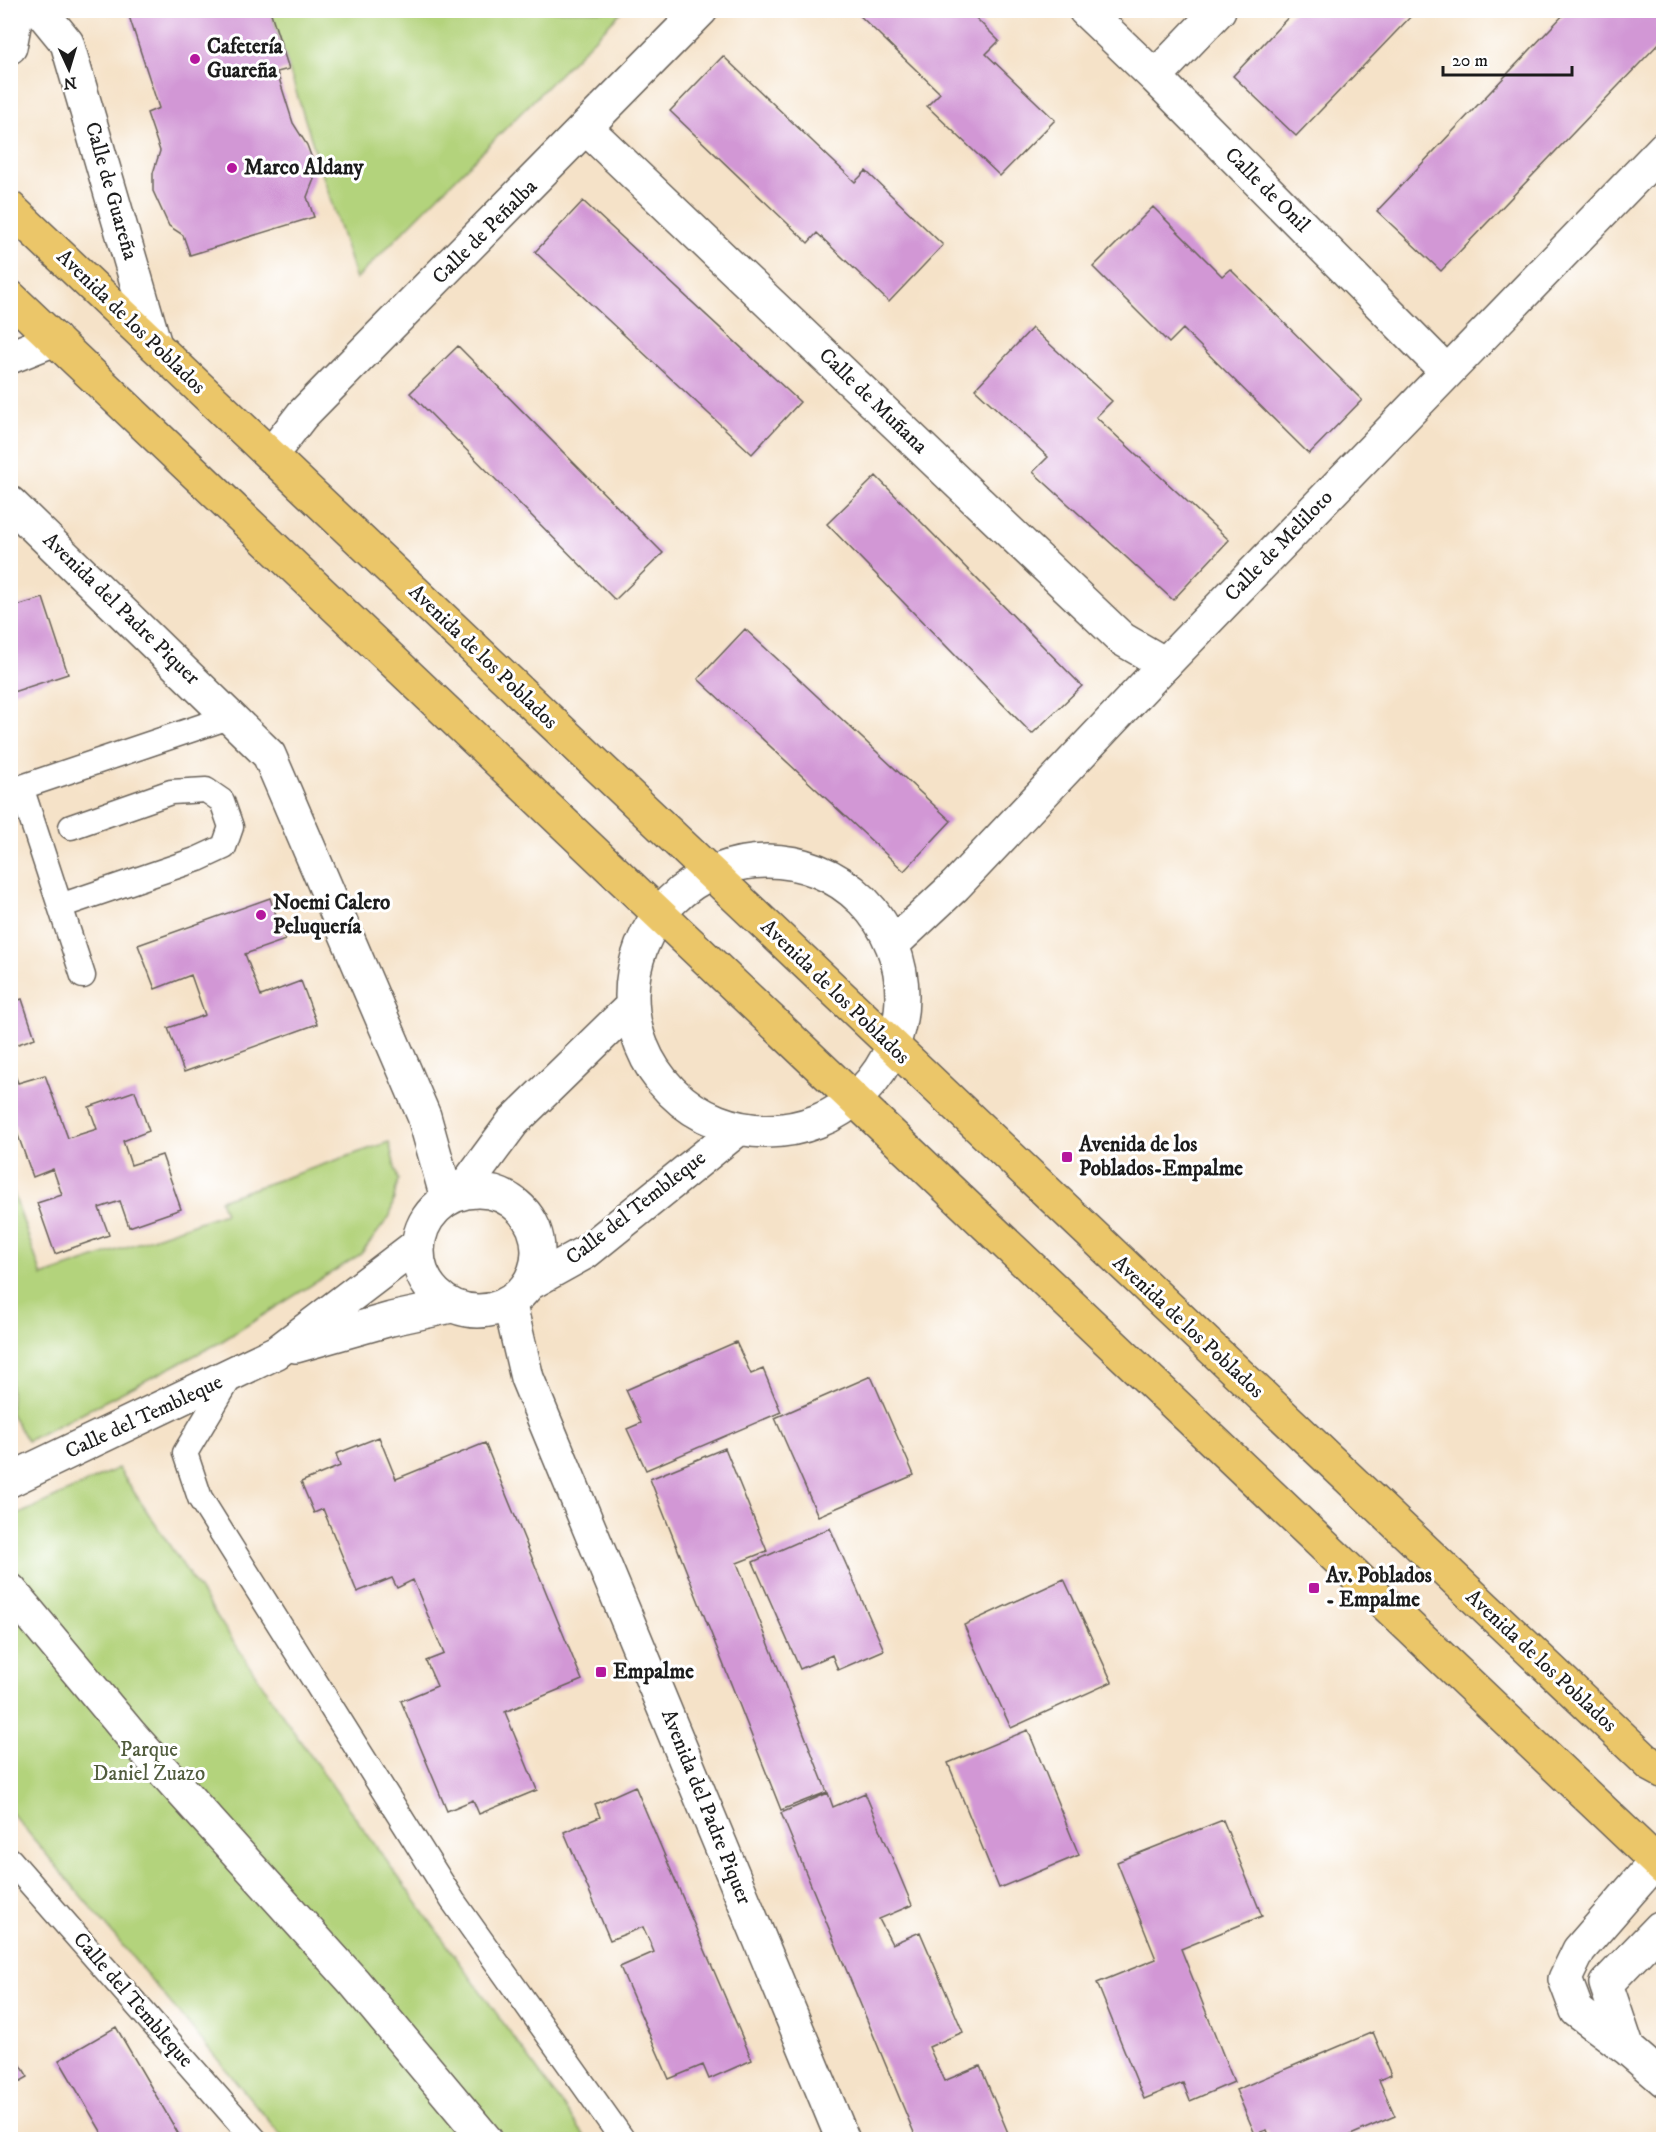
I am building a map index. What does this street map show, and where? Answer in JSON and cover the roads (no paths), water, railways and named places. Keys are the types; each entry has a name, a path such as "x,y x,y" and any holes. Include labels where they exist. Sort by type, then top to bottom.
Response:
{"main road":[{"name":"Avenida de los Poblados","path":"10,208 1634,1749 1664,1772"},
{"path":"10,297 657,914 1661,1861"}],"street":[{"path":"10,47 17,10"},
{"name":"Calle de Guareña","path":"40,10 67,43 155,345"},
{"name":"Calle de Peñalba","path":"271,455 302,415 587,129 701,10"},
{"name":"Calle de Onil","path":"1085,10 1155,77 1447,372"},
{"path":"1155,77 1220,10"},
{"name":"Calle de Muñana","path":"587,129 1122,639 1165,664"},
{"name":"Calle de Meliloto","path":"894,944 955,886 1165,664 1664,148"},
{"path":"10,357 55,339"},
{"name":"Avenida del Padre Piquer","path":"10,503 232,716 269,755 424,1116 455,1194"},
{"path":"763,859 817,869 863,898 894,944 904,996 894,1048 855,1101 820,1122 779,1132 737,1130 685,1105 647,1062 630,1008 635,959 657,914 709,872 763,859"},
{"path":"455,1194 498,1192 528,1214 540,1247 532,1282 510,1305 480,1313 451,1306 424,1281 417,1245 426,1218 455,1194 513,1122 630,1008"},
{"name":"Calle del Tembleque","path":"532,1282 586,1252 737,1130"},
{"name":"Calle del Tembleque","path":"10,1480 277,1352 417,1245"},
{"name":"Avenida del Padre Piquer","path":"510,1305 527,1378 843,2139"},
{"name":"Calle del Tembleque","path":"277,1352 391,1319 451,1306"},
{"path":"10,1590 130,1734 354,1982 486,2139"},
{"path":"1661,1861 1579,1950 1564,1979 1577,2011 1628,2049 1664,2080"},
{"path":"1628,2049 1606,1984 1660,1928 1664,1928"}],"lane":[{"path":"83,976 60,906 16,789 232,716"},
{"path":"60,906 207,855 224,847 231,827 222,801 206,790 171,792 71,827"},
{"path":"231,1376 185,1453 200,1498 453,1901 623,2139"},
{"name":"Calle del Tembleque","path":"10,1860 255,2139"}],"place":[{"name":"Cafetería Guareña","path":"195,59"},
{"name":"Marco Aldany","path":"232,168"},
{"name":"Noemi Calero Peluquería","path":"261,915"},
{"name":"Avenida de los Poblados-Empalme","path":"1067,1157"},
{"name":"Av. Poblados - Empalme","path":"1314,1588"},
{"name":"Empalme","path":"601,1672"}],"park label":[{"name":"Parque Daniel Zuazo","path":"149,1762"}]}
